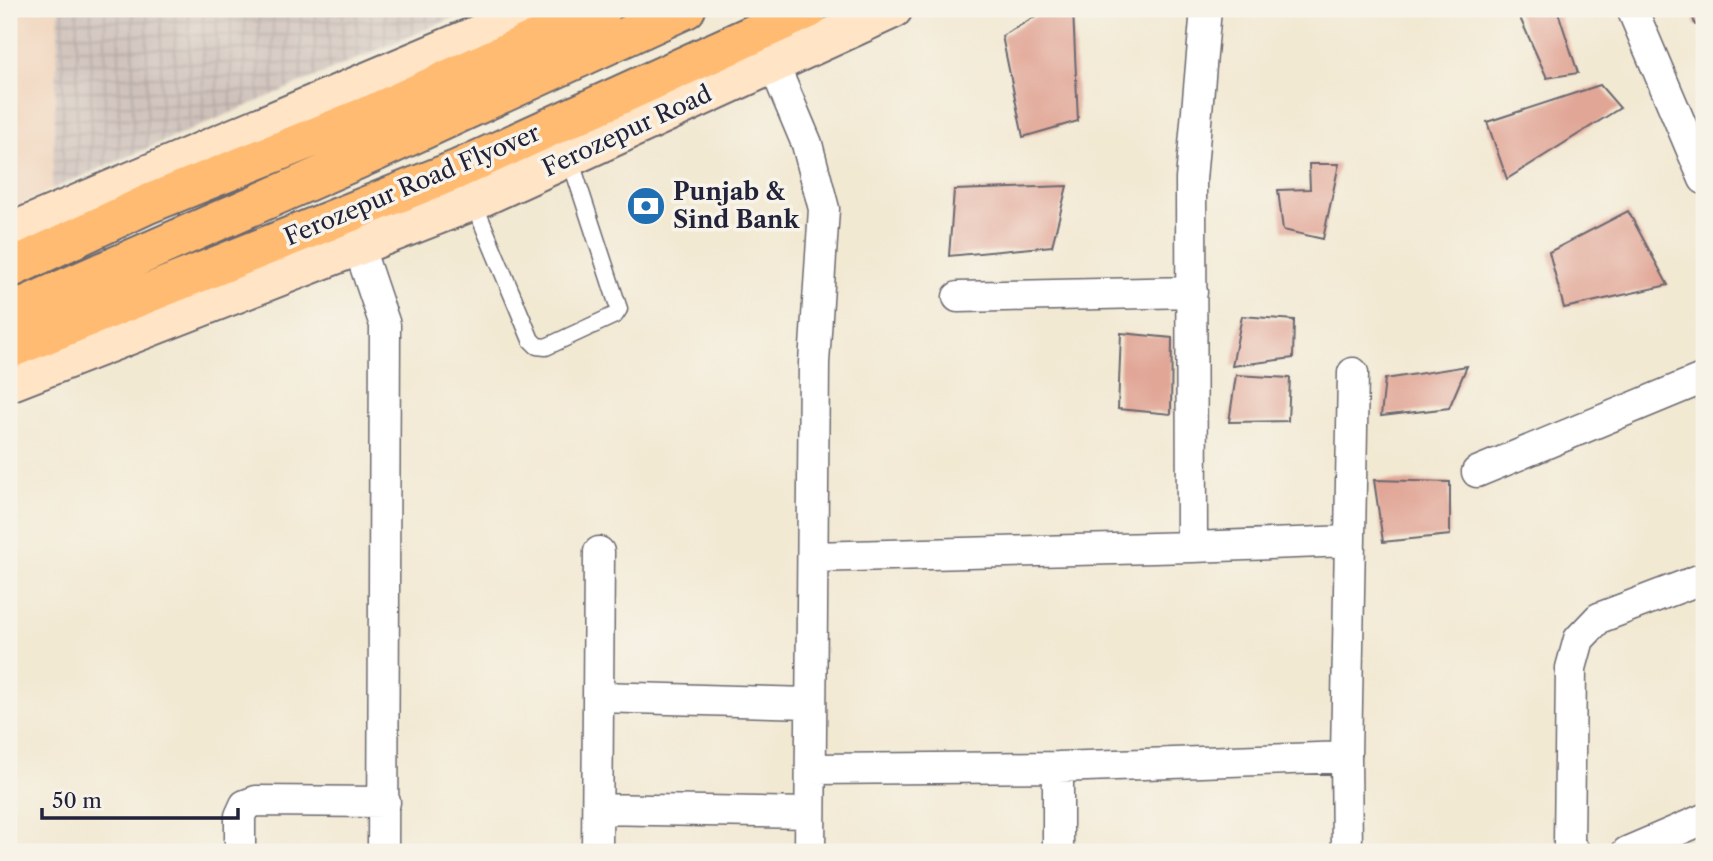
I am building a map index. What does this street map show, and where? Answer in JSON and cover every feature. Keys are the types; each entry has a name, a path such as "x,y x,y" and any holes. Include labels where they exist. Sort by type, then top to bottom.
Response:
{"highway":[{"path":"9,269 148,204 372,114 603,9"},
{"name":"Ferozepur Road Flyover","path":"9,313 377,151 686,9"},
{"name":"Ferozepur Road Flyover","path":"9,349 456,170 809,9"}],"main road":[{"path":"9,233 539,9"},
{"name":"Ferozepur Road","path":"9,382 359,248 472,201 570,159 893,9"}],"street":[{"path":"1192,547 1191,179 1206,9"},
{"path":"1632,9 1704,179"},
{"path":"773,63 807,144 824,209 816,302 810,852"},
{"path":"359,248 385,325 383,852"},
{"path":"958,297 1192,292"},
{"path":"1348,852 1346,757 1353,373"},
{"path":"1477,472 1704,378"},
{"path":"813,557 1349,541"},
{"path":"597,852 599,552"},
{"path":"1575,852 1569,845 1571,668 1579,639 1599,618 1704,578"},
{"path":"599,697 810,703"},
{"path":"812,769 1058,767 1346,757"},
{"path":"1058,767 1058,852"},
{"path":"240,852 240,816 245,805 256,801 385,802"},
{"path":"598,809 810,813"},
{"path":"1627,852 1704,820"}],"lane":[{"path":"472,201 530,340 537,346 546,347 615,315 619,309 570,159"}],"shaded area":[{"path":"9,9 59,9 52,189 9,211"},
{"path":"59,9 474,9 52,189"}],"building":[{"path":"1048,9 1073,9 1078,121 1023,137 1002,36"},
{"path":"1516,9 1557,9 1578,73 1547,78"},
{"path":"1691,9 1704,9 1704,24 1695,25"},
{"path":"1600,85 1620,108 1507,179 1487,122"},
{"path":"1309,164 1339,164 1323,239 1283,230 1278,190 1310,189"},
{"path":"1067,186 1052,246 949,256 954,190"},
{"path":"1628,211 1668,285 1564,308 1549,252"},
{"path":"1242,316 1294,320 1293,358 1232,366"},
{"path":"1121,333 1172,338 1171,414 1118,409"},
{"path":"1467,366 1449,408 1381,416 1385,379"},
{"path":"1236,375 1290,378 1288,421 1229,422"},
{"path":"1374,480 1450,482 1450,535 1383,542"}],"place":[{"name":"Punjab & Sind Bank","path":"646,206"}]}
